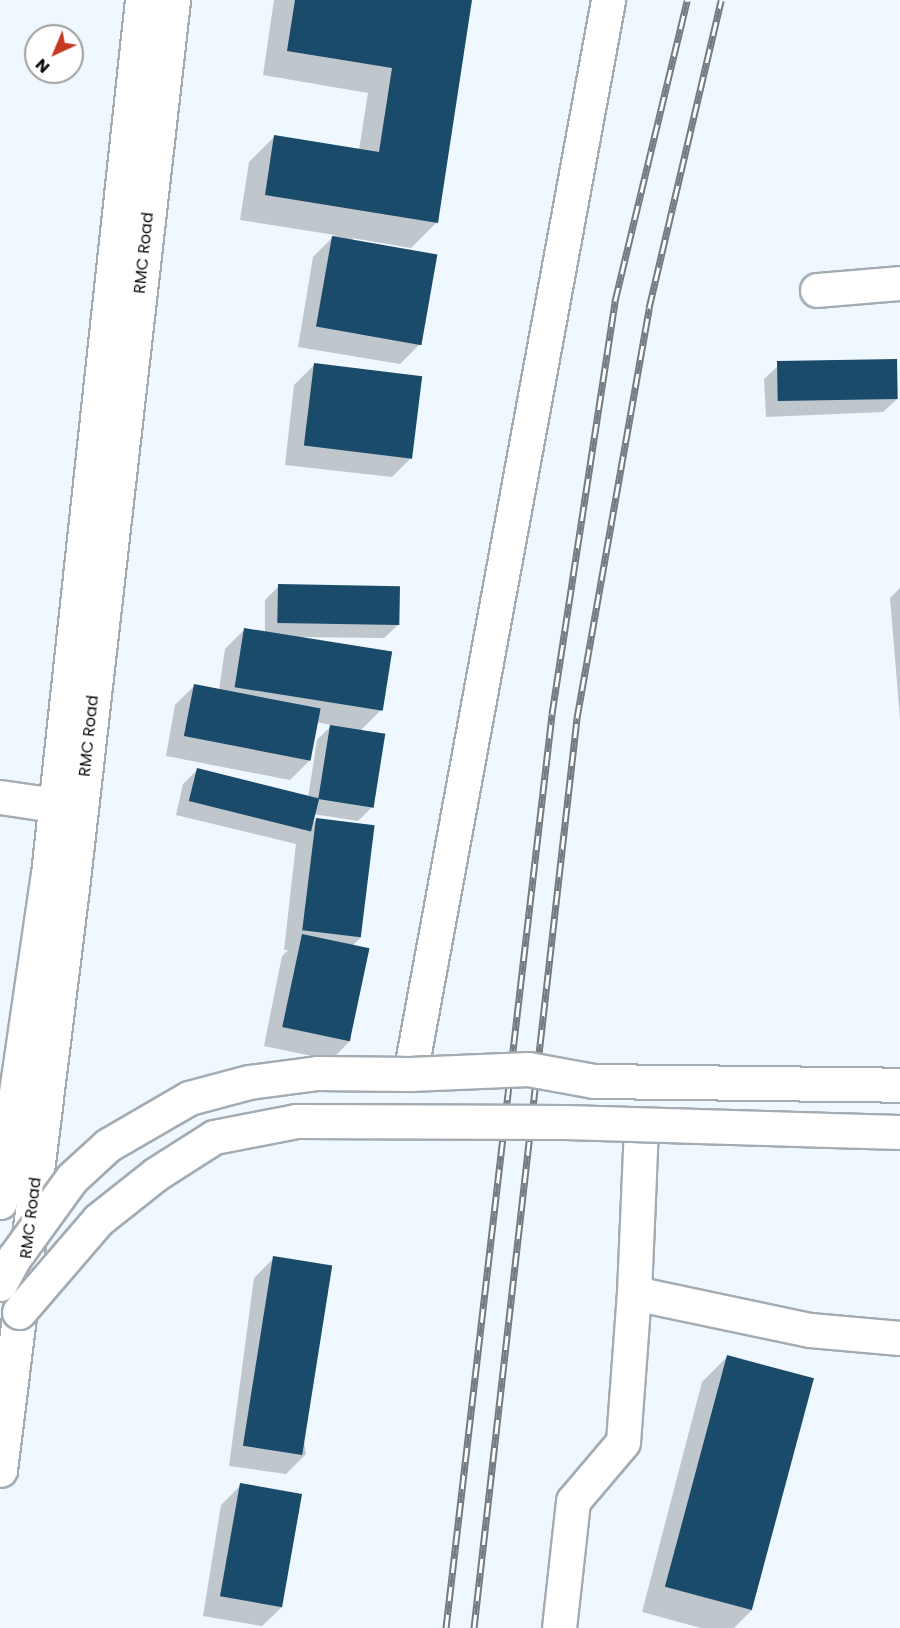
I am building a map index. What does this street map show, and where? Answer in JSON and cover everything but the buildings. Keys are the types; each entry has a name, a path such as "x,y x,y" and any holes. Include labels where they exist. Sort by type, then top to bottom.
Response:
{"street":[{"name":"RMC Road","path":"0,1202 8,1091 48,874 142,0"},
{"name":"RMC Road","path":"0,1470 72,888 173,0"},
{"path":"410,1074 608,0"},
{"path":"817,290 900,283"},
{"path":"0,797 55,805"},
{"path":"0,1284 14,1258 72,1178 108,1144 189,1098 249,1082 317,1073 410,1074 528,1070 594,1081 900,1085"},
{"path":"19,1312 98,1220 156,1174 214,1137 296,1121 565,1122 900,1132"},
{"path":"559,1628 573,1501 623,1442 634,1293 641,1126"},
{"path":"634,1293 810,1330 900,1338"}],"railway":[{"path":"446,1628 552,714 615,301 687,0"},
{"path":"474,1628 577,718 649,308 721,0"}]}
